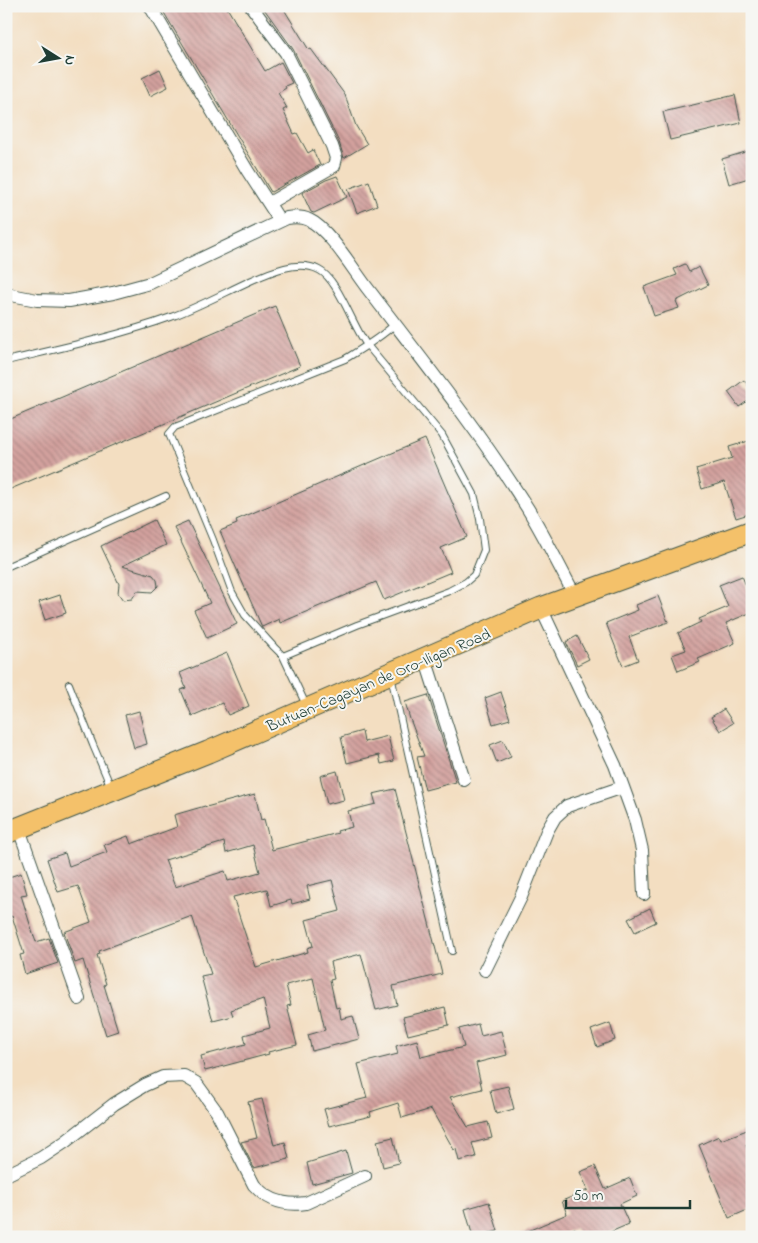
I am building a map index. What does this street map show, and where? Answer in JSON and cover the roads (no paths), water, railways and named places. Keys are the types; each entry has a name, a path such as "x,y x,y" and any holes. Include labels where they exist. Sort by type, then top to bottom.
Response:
{"highway":[{"name":"Butuan-Cagayan de Oro-Iligan Road","path":"12,831 307,709 541,608 752,531"}],"street":[{"path":"150,6 280,220"},
{"path":"251,6 286,53 332,146 336,158 334,166 269,203"},
{"path":"6,294 37,300 69,301 113,293 150,283 280,220 296,217 309,220 320,228 340,252 430,369 528,510 575,596"},
{"path":"541,608 615,765 635,820 642,850 644,894"},
{"path":"425,658 464,780"},
{"path":"484,970 521,897 547,831 555,817 567,806 623,787"},
{"path":"12,831 79,999"},
{"path":"6,1175 41,1158 114,1104 145,1085 163,1077 184,1076 196,1084 217,1112 254,1185 262,1194 274,1201 306,1203 365,1176"}],"lane":[{"path":"6,361 84,343 171,317 264,275 293,267 308,266 320,270 327,276 367,346 442,435 474,494 480,519 484,550 474,575 458,587 357,625 283,656"},
{"path":"307,709 283,656 245,615 232,592 213,540 169,434 175,427 345,359 384,335 395,324"},
{"path":"6,567 166,496"},
{"path":"390,673 452,950"},
{"path":"70,684 93,746 113,790"}]}
